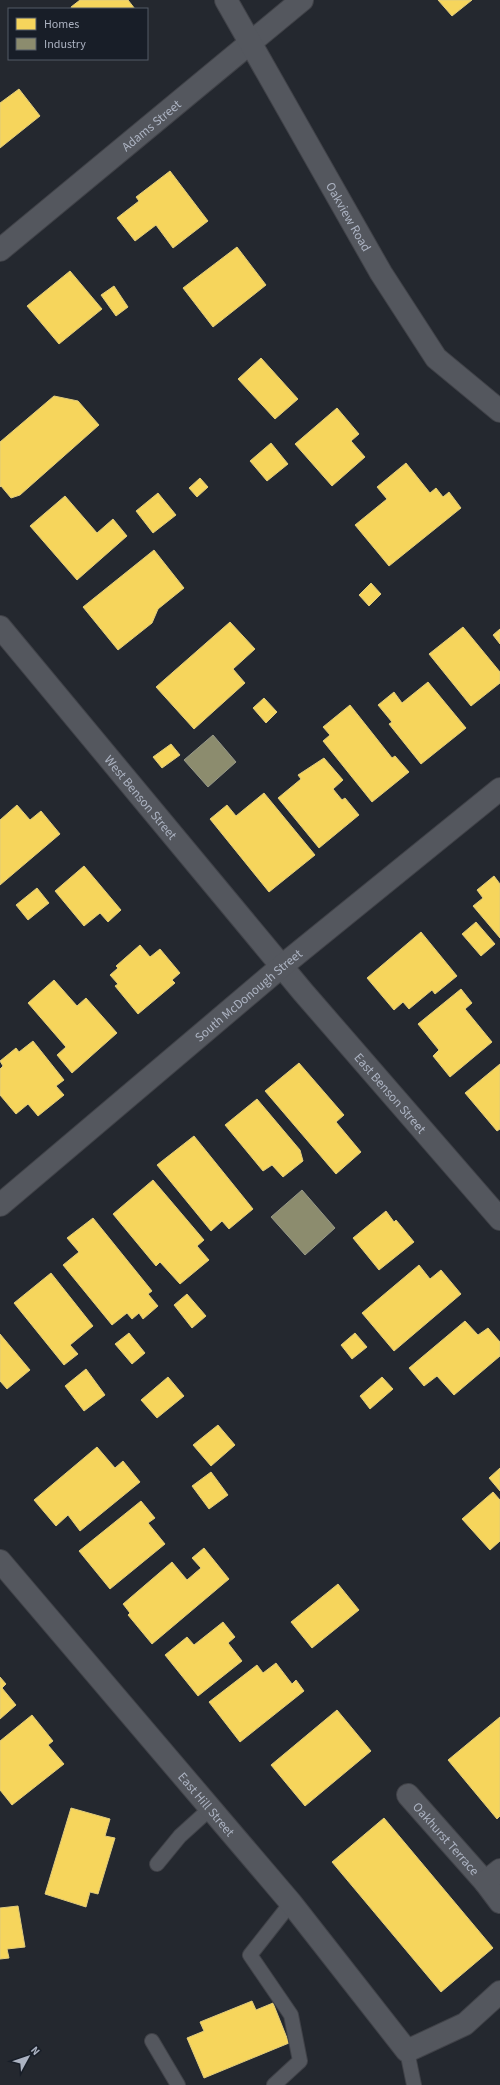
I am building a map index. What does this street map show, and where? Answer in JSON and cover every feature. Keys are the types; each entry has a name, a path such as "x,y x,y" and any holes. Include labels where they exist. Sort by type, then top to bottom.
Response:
{"street":[{"name":"Oakview Road","path":"226,0 381,273 436,358 500,411"},
{"name":"Adams Street","path":"0,250 251,44 302,0"},
{"name":"West Benson Street","path":"0,627 282,966"},
{"name":"South McDonough Street","path":"0,1205 282,966 500,789"},
{"name":"East Benson Street","path":"282,966 500,1219"},
{"name":"East Hill Street","path":"0,1561 212,1807 292,1903 407,2051"},
{"name":"Oakhurst Terrace","path":"408,1795 492,1876 500,1902"},
{"path":"407,2051 465,2024 500,1992"}],"lane":[{"path":"157,1864 180,1836 212,1807"},
{"path":"274,2085 300,2061 291,2015 250,1955 292,1903"},
{"path":"152,2041 178,2085"},
{"path":"407,2051 414,2085"}],"building: Homes":[{"path":"80,0 128,0 134,8 72,8"},
{"path":"438,0 472,0 452,16"},
{"path":"19,89 40,116 0,148 0,103"},
{"path":"170,171 208,221 173,248 156,225 135,241 117,218 139,201 136,197"},
{"path":"237,247 266,285 213,327 183,288"},
{"path":"70,271 102,309 59,344 27,306"},
{"path":"114,286 128,307 116,316 101,295"},
{"path":"261,358 298,399 275,419 238,379"},
{"path":"54,396 78,401 99,425 20,495 11,498 1,486 0,487 0,442"},
{"path":"337,408 359,434 351,441 365,457 332,486 295,444"},
{"path":"271,443 288,464 267,481 250,461"},
{"path":"406,463 430,493 436,488 443,497 449,492 461,508 389,566 355,525 387,499 377,487"},
{"path":"200,478 208,487 197,497 189,488"},
{"path":"158,493 176,515 153,533 136,511"},
{"path":"65,496 97,533 113,519 127,536 77,580 30,526"},
{"path":"154,550 184,588 158,609 152,623 118,650 83,607"},
{"path":"371,583 381,594 369,606 359,595"},
{"path":"230,622 255,649 233,669 245,683 194,729 156,687"},
{"path":"463,627 500,672 500,683 471,706 429,654"},
{"path":"500,629 500,644 493,635"},
{"path":"428,682 466,728 421,764 389,724 392,722 378,705 394,692 402,703"},
{"path":"264,698 277,712 266,723 253,708"},
{"path":"350,705 392,758 395,756 409,772 372,802 323,741 330,735 323,727"},
{"path":"171,744 180,755 162,768 153,757"},
{"path":"324,758 343,780 333,789 342,800 345,798 359,815 319,848 278,798 301,779 298,775"},
{"path":"264,793 315,855 269,892 210,819 227,805 236,816"},
{"path":"17,805 30,820 41,811 60,834 0,885 0,820"},
{"path":"84,866 121,910 108,922 100,913 84,926 55,891"},
{"path":"494,876 500,884 500,938 473,906 483,898 477,890"},
{"path":"37,888 49,903 28,920 16,905"},
{"path":"476,922 495,944 481,956 462,934"},
{"path":"421,932 457,976 435,994 432,990 409,1009 403,1002 394,1010 367,978"},
{"path":"140,945 150,957 160,949 180,973 172,980 175,983 138,1014 115,986 118,984 110,975 118,968 116,966"},
{"path":"54,980 77,1006 86,998 117,1033 72,1073 57,1055 66,1047 28,1003"},
{"path":"461,989 472,1003 465,1009 492,1042 450,1077 433,1056 439,1050 418,1024"},
{"path":"33,1041 64,1080 56,1086 64,1095 38,1116 28,1104 16,1114 0,1095 0,1069 3,1066 0,1061 16,1048 19,1052"},
{"path":"299,1063 344,1115 336,1122 361,1152 336,1174 265,1091"},
{"path":"500,1064 500,1129 497,1131 465,1093"},
{"path":"257,1099 300,1150 303,1161 283,1177 272,1165 263,1171 225,1125"},
{"path":"194,1136 253,1209 229,1229 222,1221 211,1231 157,1165"},
{"path":"153,1180 204,1240 197,1246 209,1260 180,1284 160,1262 156,1266 113,1214"},
{"path":"386,1211 394,1222 396,1220 414,1242 379,1270 353,1238"},
{"path":"93,1218 152,1291 148,1294 158,1306 143,1319 139,1313 132,1319 127,1313 112,1325 63,1265 79,1252 67,1238"},
{"path":"419,1265 430,1279 441,1270 461,1294 394,1351 362,1313"},
{"path":"51,1273 93,1326 70,1345 78,1354 64,1365 14,1303"},
{"path":"187,1294 206,1316 192,1328 174,1305"},
{"path":"465,1321 478,1335 488,1328 500,1342 500,1356 454,1395 437,1376 424,1386 409,1368"},
{"path":"129,1333 145,1353 132,1364 115,1344"},
{"path":"355,1333 367,1347 352,1359 341,1345"},
{"path":"0,1334 30,1370 7,1389 0,1381"},
{"path":"86,1369 105,1395 84,1411 65,1386"},
{"path":"168,1377 184,1396 157,1418 141,1400"},
{"path":"382,1377 393,1389 370,1409 360,1396"},
{"path":"218,1425 235,1445 211,1466 193,1445"},
{"path":"97,1447 115,1468 123,1461 140,1482 80,1531 68,1515 56,1526 34,1500"},
{"path":"500,1468 500,1491 489,1478"},
{"path":"211,1472 228,1495 209,1509 192,1486"},
{"path":"493,1492 500,1500 500,1541 490,1550 462,1519"},
{"path":"141,1501 155,1518 148,1523 165,1544 110,1589 79,1551"},
{"path":"204,1548 229,1579 152,1644 128,1615 130,1613 123,1604 172,1562 187,1580 201,1568 192,1558"},
{"path":"338,1584 359,1610 312,1648 291,1622"},
{"path":"223,1622 235,1637 228,1643 242,1661 198,1696 165,1655 187,1637 194,1645"},
{"path":"276,1663 292,1684 296,1680 304,1691 240,1742 209,1702 257,1665 263,1673"},
{"path":"0,1677 6,1684 2,1688 16,1705 0,1719"},
{"path":"337,1710 371,1751 305,1806 271,1765"},
{"path":"32,1715 53,1741 48,1745 64,1764 12,1805 0,1790 0,1741"},
{"path":"500,1717 500,1816 497,1819 448,1760"},
{"path":"71,1808 110,1819 105,1836 115,1838 98,1894 90,1892 86,1907 45,1894"},
{"path":"384,1818 493,1948 441,1992 332,1862"},
{"path":"18,1906 25,1947 7,1949 9,1958 0,1959 0,1908"},
{"path":"252,2001 256,2010 273,2003 289,2043 204,2078 187,2038 204,2031 200,2022"}],"building: Industry":[{"path":"213,735 236,762 208,787 184,760"},
{"path":"302,1190 335,1228 305,1255 271,1217"}]}
